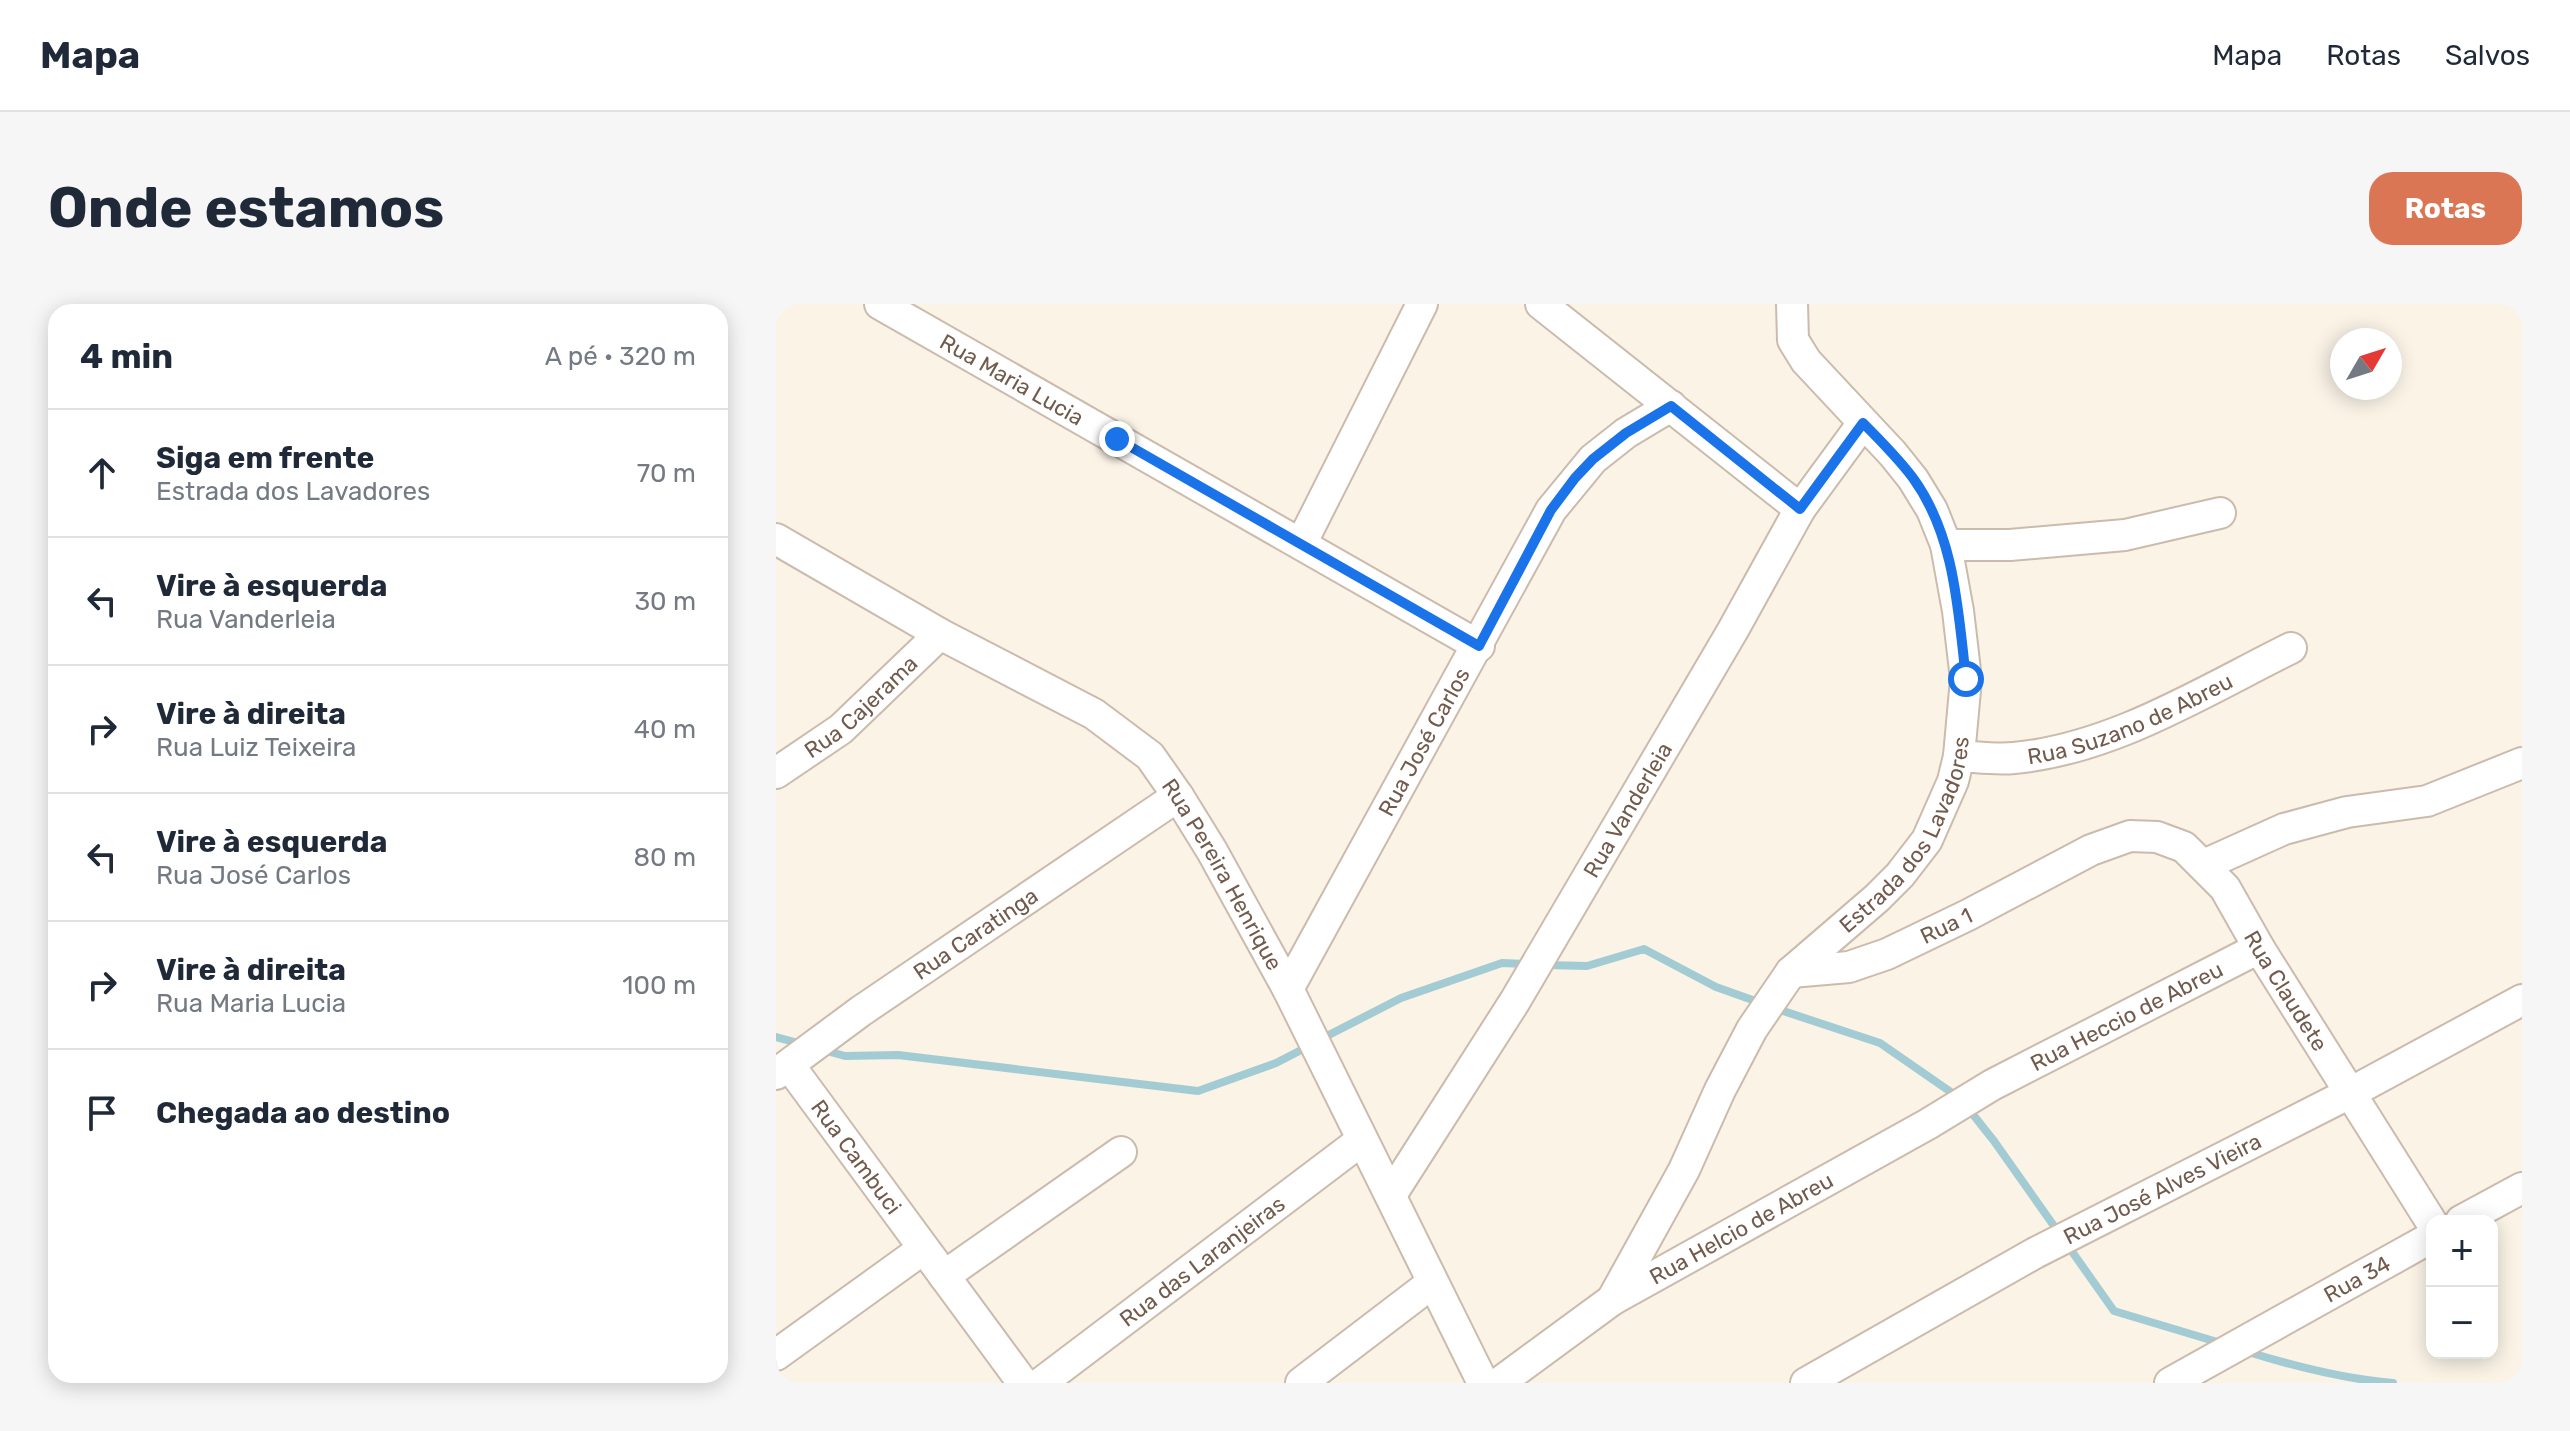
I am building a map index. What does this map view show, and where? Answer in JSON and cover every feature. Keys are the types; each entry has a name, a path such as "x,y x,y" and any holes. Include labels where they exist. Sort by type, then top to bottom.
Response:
{"street":[{"name":"Rua Maria Lucia","path":"880,304 1479,646"},
{"path":"1301,544 1422,304"},
{"path":"1541,304 1800,509"},
{"name":"Estrada dos Lavadores","path":"1612,1300 1684,1170 1752,1029 1787,977 1900,875 1927,840 1953,781 1959,756 1966,679 1946,545 1932,510 1913,479 1806,361 1793,340 1792,304"},
{"name":"Rua José Carlos","path":"1290,995 1551,510 1593,459 1626,433 1671,406"},
{"name":"Rua Vanderleia","path":"1391,1195 1515,1001 1558,923 1733,630 1800,509 1863,423"},
{"path":"1946,545 2010,545 2125,535 2220,513"},
{"name":"Rua Pereira Henrique","path":"776,539 940,634 1094,714 1150,756 1178,796 1327,1064 1483,1383"},
{"name":"Rua Cajerama","path":"776,773 841,729 940,634"},
{"name":"Rua Suzano de Abreu","path":"1959,756 2012,759 2059,751 2099,739 2143,722 2291,648"},
{"path":"2204,865 2284,829 2347,812 2427,801 2522,763"},
{"name":"Rua Caratinga","path":"787,1066 861,1011 1178,796"},
{"name":"Rua Claudete","path":"2091,850 2130,836 2157,837 2184,847 2204,865 2225,888 2259,948 2427,1215"},
{"name":"Rua 1","path":"1787,977 1849,967 1887,954 2091,850"},
{"name":"Rua Heccio de Abreu","path":"1992,1085 2259,948"},
{"name":"Rua José Alves Vieira","path":"1806,1383 2035,1253 2350,1093 2522,1000"},
{"name":"Rua Cambuci","path":"787,1066 1023,1383"},
{"name":"Rua Helcio de Abreu","path":"1499,1383 1612,1300 1928,1124 1992,1085"},
{"name":"Rua das Laranjeiras","path":"1041,1383 1362,1140"},
{"path":"944,1276 1121,1152"},
{"path":"2472,1215 2522,1188"},
{"name":"Rua 34","path":"2170,1383 2426,1240"},
{"path":"776,1355 923,1249"},
{"path":"1301,1383 1432,1283"}],"waterway":[{"path":"1546,965 1587,966 1644,949 1716,987 1761,1003"},
{"path":"1321,1039 1401,998 1502,963 1528,964"},
{"path":"1774,1008 1880,1043 1958,1097"},
{"path":"776,1037 802,1044"},
{"path":"823,1050 845,1056 898,1055 1198,1091 1276,1063 1309,1046"},
{"path":"1967,1107 2114,1311 2224,1344"},
{"path":"2245,1351 2318,1371 2393,1383"}],"route":[{"path":"1117,439 1479,646 1551,510 1575,478 1626,433 1671,406 1800,509 1863,423 1913,479 1932,510 1946,545 1966,679"}]}
